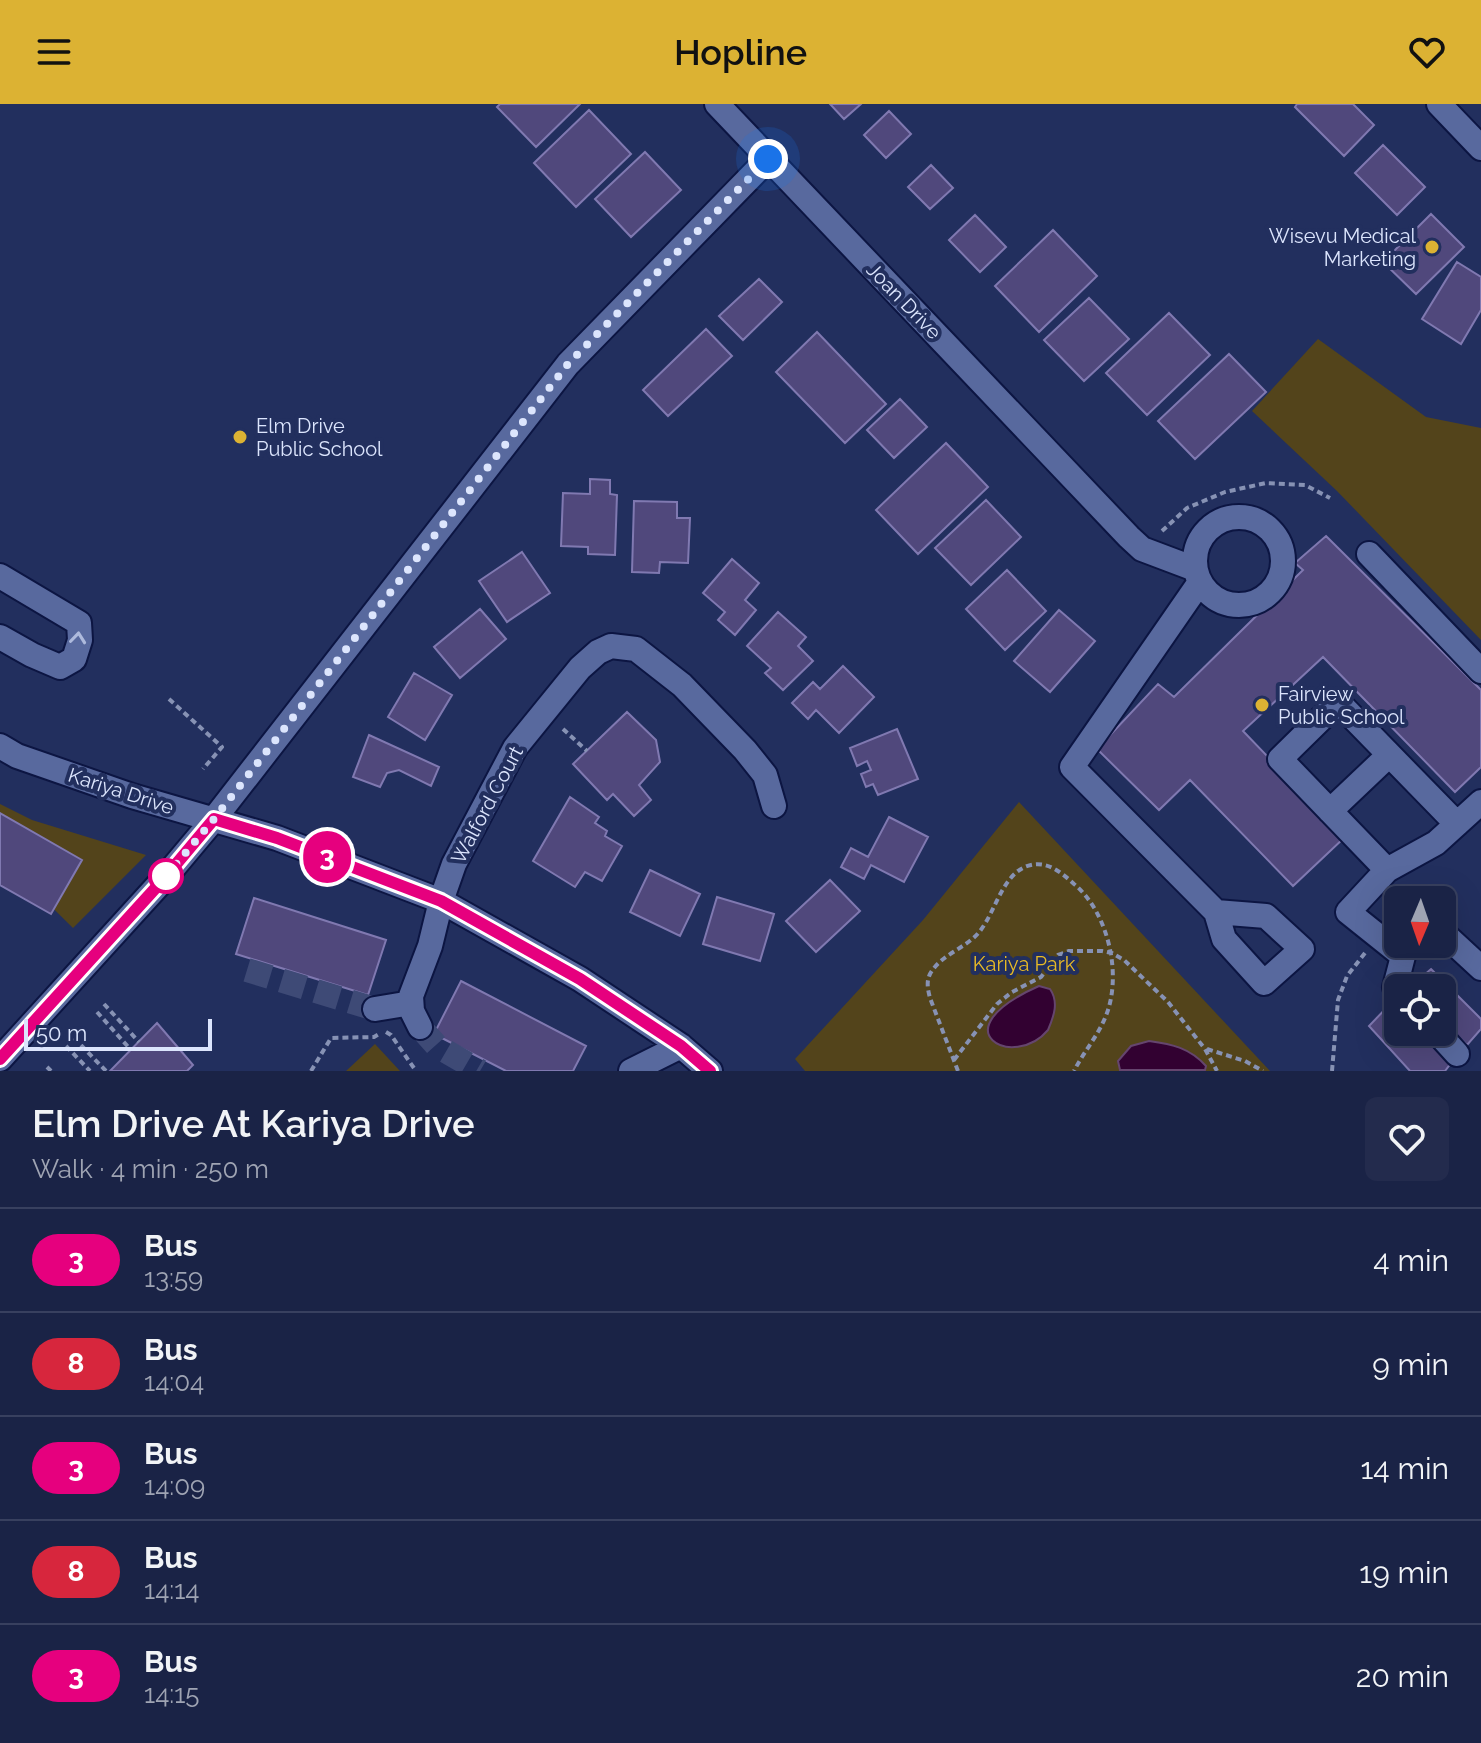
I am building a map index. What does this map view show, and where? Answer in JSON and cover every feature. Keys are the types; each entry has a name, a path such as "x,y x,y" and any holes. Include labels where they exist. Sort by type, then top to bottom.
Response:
{"street":[{"name":"Joan Drive","path":"717,104 1142,549"},
{"path":"1439,104 1481,148"},
{"path":"2,1052 162,881 214,819 568,364 768,159"},
{"path":"1142,549 1197,575 1072,767 1216,912"},
{"path":"1369,554 1481,671"},
{"path":"0,576 79,623 80,640 74,659 60,667 0,637"},
{"name":"Walford Court","path":"411,1003 454,864 500,773 543,712 580,668 598,652 611,646 636,649 682,685 765,775 774,806"},
{"path":"1387,870 1280,759 1338,702 1457,824"},
{"name":"Kariya Drive","path":"0,746 17,756 98,785 277,838 441,901 580,979 681,1046 710,1071"},
{"path":"1330,811 1389,755"},
{"path":"1384,940 1348,912 1387,870 1436,843 1481,802"},
{"path":"1456,945 1481,968"},
{"path":"375,1009 411,1003 420,1027"},
{"path":"631,1071 681,1046"},
{"path":"673,1071 681,1046"},
{"path":"1450,1046 1457,1054"}],"path":[{"path":"1142,549 1187,508 1225,492 1266,483 1292,484 1305,485 1330,498"},
{"path":"169,699 222,747 203,769"},
{"path":"543,712 587,751"},
{"path":"958,1071 930,998 927,987 929,975 952,952 974,938 1010,881 1025,867 1045,864 1078,887 1096,916 1112,953 1112,988 1106,1016 1074,1071"},
{"path":"1332,1071 1338,1000 1347,976 1377,937"},
{"path":"954,1060 997,1004 1041,977 1058,955 1069,951 1112,953 1154,987 1205,1049 1217,1071"},
{"path":"104,1004 139,1042"},
{"path":"97,1012 131,1050"},
{"path":"311,1071 331,1038 374,1037 384,1030 391,1035 416,1071"},
{"path":"74,1038 106,1071"},
{"path":"66,1046 90,1071"},
{"path":"1205,1049 1245,1061 1263,1071"}],"green space":[{"path":"1318,339 1426,417 1481,428 1481,640 1337,491 1252,411"},
{"name":"Kariya Park","path":"1019,802 1270,1071 805,1071 795,1059 923,920"},
{"path":"0,804 32,820 146,855 73,928 0,856"},
{"path":"375,1044 400,1071 346,1071"}],"shaded area":[{"path":"1039,986 1050,989 1054,999 1054,1014 1048,1030 1034,1042 1018,1047 1003,1046 992,1040 988,1031 993,1018 1009,1002"},
{"path":"1149,1041 1187,1051 1206,1066 1205,1070 1120,1070 1118,1061 1131,1046"}],"building":[{"path":"500,104 580,104 536,147 497,107"},
{"path":"830,104 861,104 844,119"},
{"path":"1297,104 1353,104 1374,125 1344,156 1295,107"},
{"path":"589,110 631,154 576,207 534,163"},
{"path":"889,111 911,134 886,158 864,135"},
{"path":"1383,145 1425,187 1397,215 1355,173"},
{"path":"645,152 681,190 631,237 595,199"},
{"path":"931,165 953,188 930,209 908,187"},
{"path":"1431,214 1464,247 1416,294 1383,262"},
{"path":"975,215 1006,247 980,272 949,240"},
{"path":"1053,230 1097,276 1039,332 995,286"},
{"path":"1457,262 1481,277 1481,310 1461,344 1422,319"},
{"path":"759,279 782,302 743,340 719,316"},
{"path":"1089,298 1129,339 1084,381 1044,340"},
{"path":"1169,313 1210,355 1147,415 1106,373"},
{"path":"706,329 732,356 668,416 643,390"},
{"path":"817,332 886,404 845,443 776,372"},
{"path":"1229,354 1266,392 1195,459 1158,421"},
{"path":"900,399 927,427 894,458 867,430"},
{"path":"946,443 988,487 918,554 876,510"},
{"path":"590,479 610,480 610,494 617,495 615,555 588,554 588,547 561,546 563,493 590,494"},
{"path":"986,500 1021,537 971,585 935,548"},
{"path":"634,501 677,502 677,518 690,518 688,563 660,562 659,573 632,572"},
{"name":"Fairview Public School","path":"1326,536 1481,690 1481,767 1455,792 1323,657 1243,731 1345,837 1293,886 1190,780 1159,810 1097,749 1158,684 1174,697 1303,570 1295,563"},
{"path":"522,552 550,593 507,622 479,581"},
{"path":"732,559 759,583 745,600 756,610 735,635 718,620 725,612 703,593"},
{"path":"1007,570 1046,611 1005,650 966,609"},
{"path":"480,609 506,639 460,678 434,647"},
{"path":"1059,610 1095,641 1050,692 1014,661"},
{"path":"778,612 806,637 798,646 813,661 783,690 765,673 771,668 747,646"},
{"path":"843,666 874,697 839,733 816,710 808,719 792,703 813,682 820,689"},
{"path":"414,673 452,695 425,740 388,717"},
{"path":"627,712 656,740 660,762 639,785 651,800 634,816 613,794 607,800 573,764"},
{"path":"897,729 918,779 878,795 873,784 866,787 861,774 871,770 867,761 857,766 850,748"},
{"path":"369,735 439,767 431,786 399,770 387,773 380,787 353,777"},
{"path":"570,797 599,817 595,823 607,831 605,836 622,846 602,881 585,872 575,887 533,861"},
{"path":"0,813 82,860 51,914 0,885"},
{"path":"889,817 928,837 904,882 871,865 864,879 841,867 851,848 868,857"},
{"path":"650,870 700,894 680,936 630,912"},
{"path":"830,880 860,911 816,952 786,921"},
{"path":"717,897 774,914 760,961 703,944"},
{"path":"254,898 386,940 368,995 236,954"},
{"path":"461,981 586,1046 573,1071 506,1071 434,1034"},
{"path":"1456,994 1481,1019 1481,1029 1467,1045 1456,1034"},
{"path":"1384,1010 1384,1042 1369,1026"},
{"path":"157,1023 193,1065 187,1071 110,1071"},
{"path":"1387,1046 1435,1046 1451,1063 1445,1071 1410,1071"}],"tunnel":[{"path":"247,970 375,1009"},
{"path":"420,1027 437,1046 480,1071"}],"bus line":[{"name":"3","path":"0,1059 162,881 214,819 277,838 441,901 580,979 681,1046 710,1071"}],"place":[{"name":"Wisevu Medical Marketing","path":"1432,247"},
{"name":"Elm Drive Public School","path":"240,437"},
{"name":"Fairview Public School","path":"1262,705"}],"route":[{"path":"166,876 162,881 214,819 568,364 768,159"}]}
